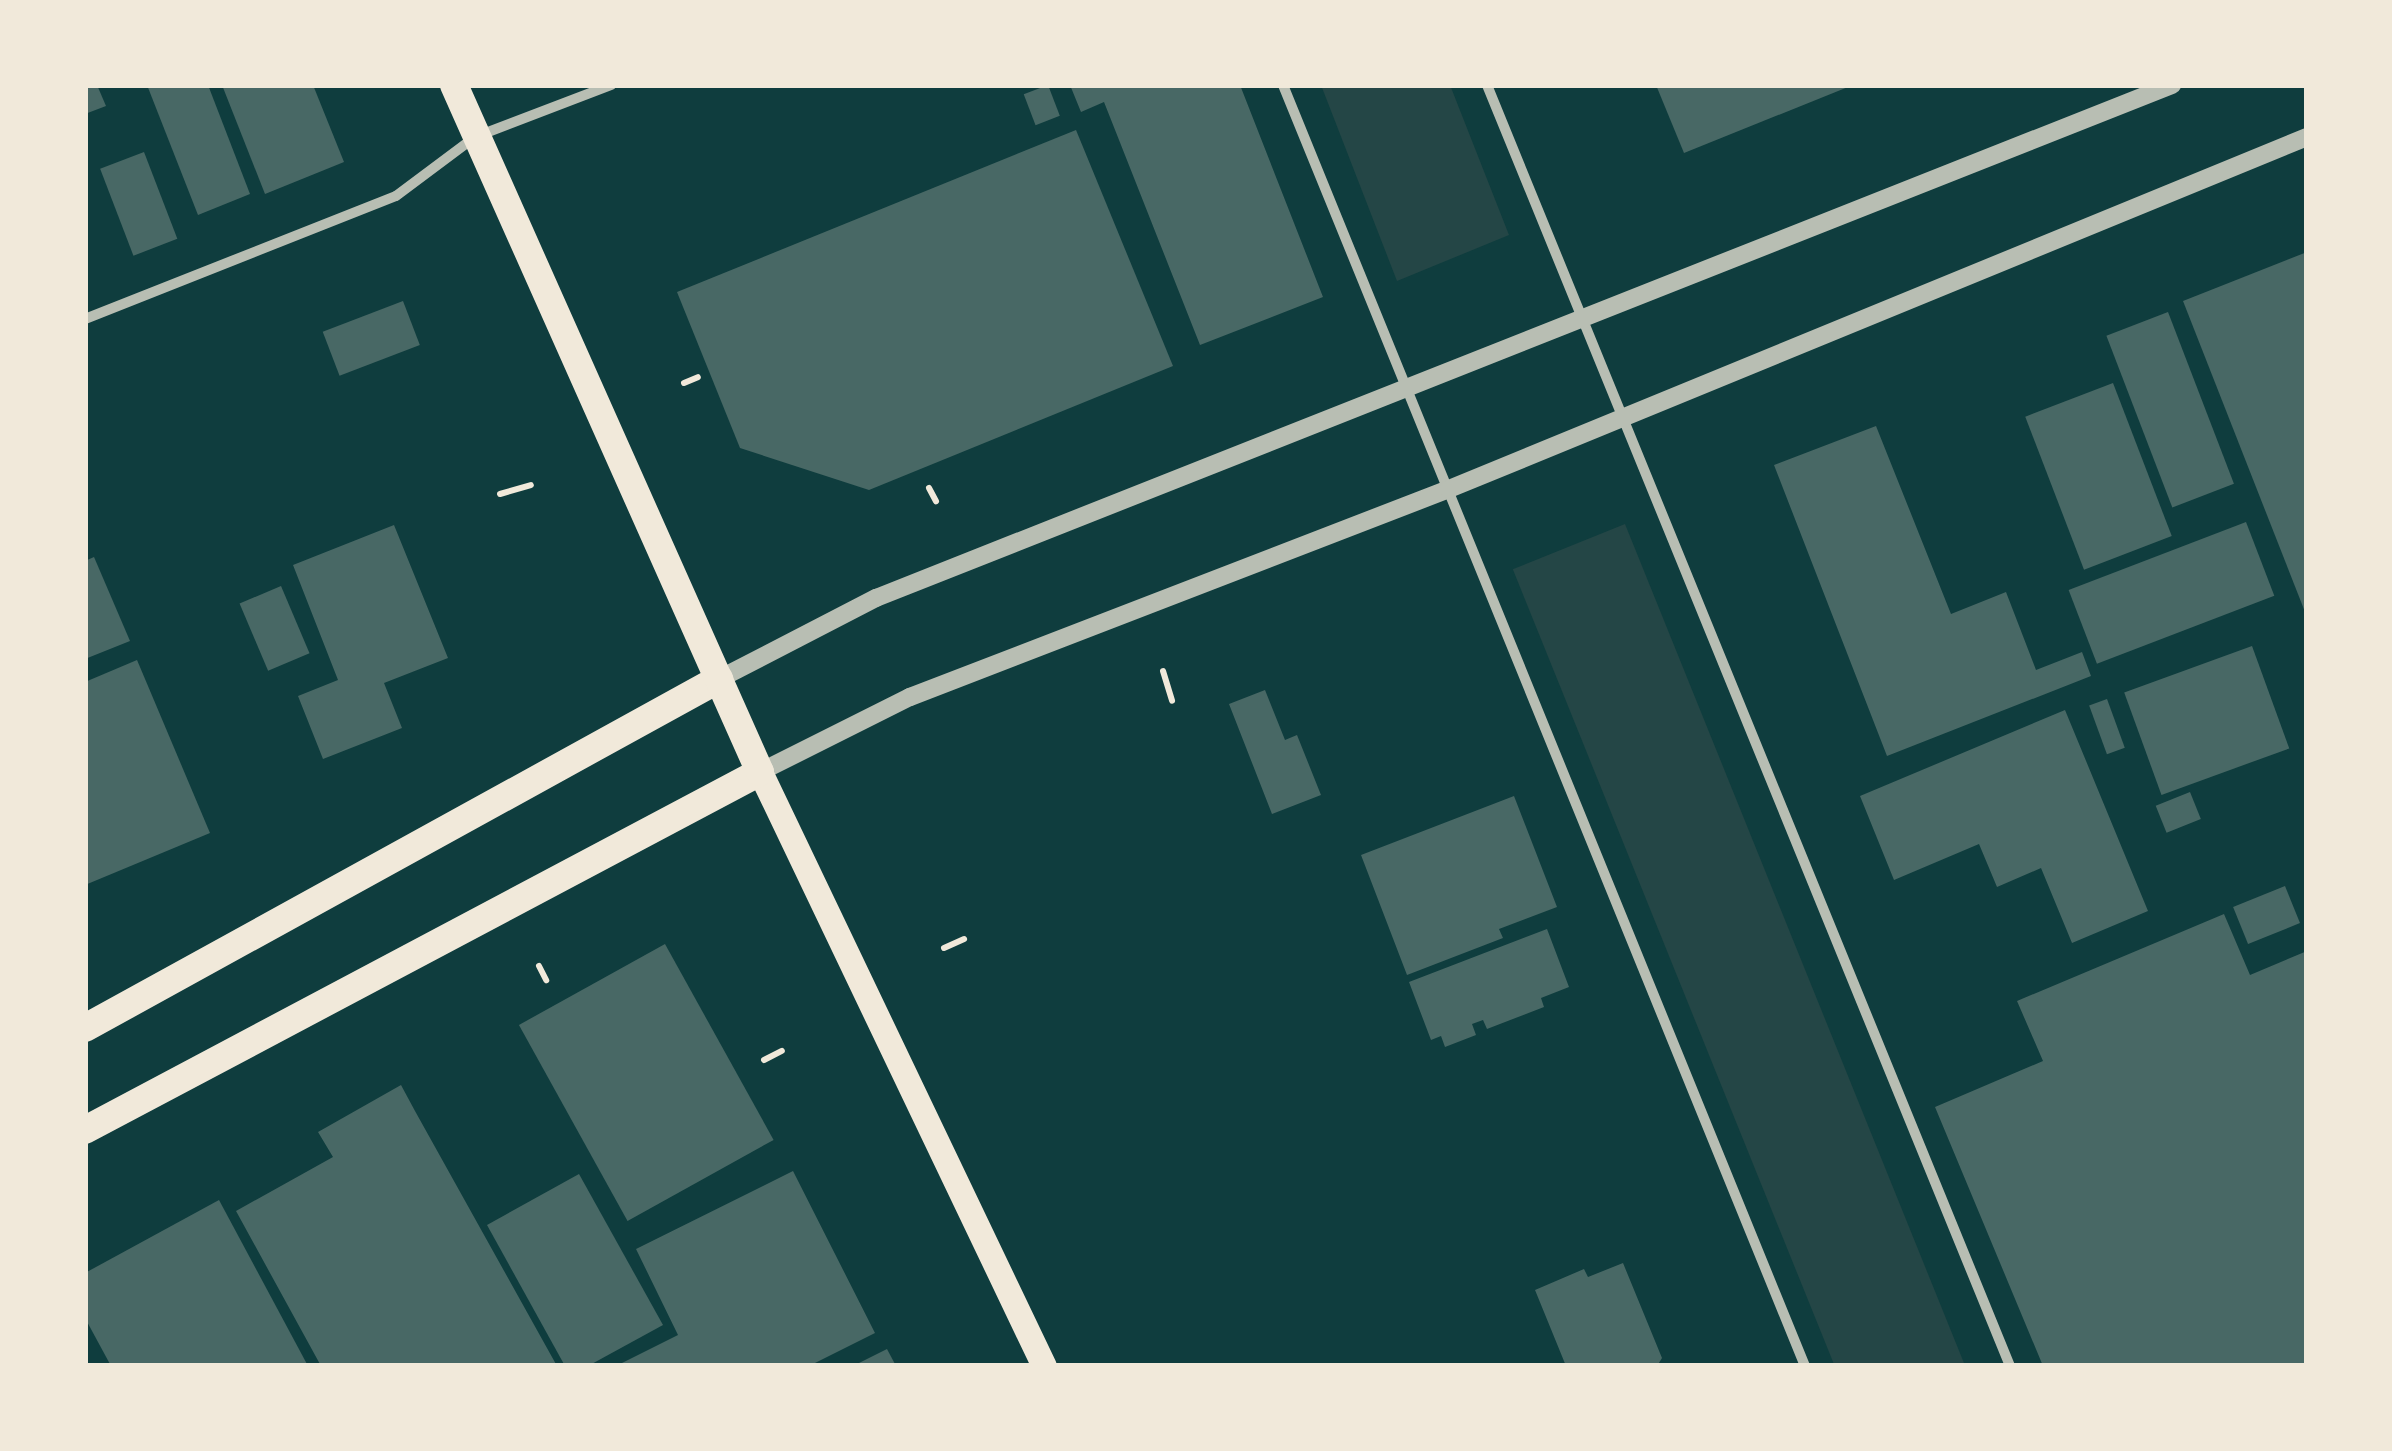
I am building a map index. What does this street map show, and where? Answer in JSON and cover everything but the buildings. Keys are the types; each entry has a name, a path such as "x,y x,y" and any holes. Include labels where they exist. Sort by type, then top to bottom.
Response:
{"highway":[{"path":"85,1130 760,772 454,85"},
{"path":"85,1028 719,679"}],"main road":[{"path":"760,772 1044,1366"}],"street":[{"path":"85,318 396,196 476,137 611,85"},
{"path":"1283,85 1805,1366"},
{"path":"1487,85 1618,418 2010,1366"},
{"path":"719,679 876,598 1581,323 2172,85"},
{"path":"760,772 910,696 1449,489 2307,136"}],"path":[{"path":"684,383 698,377"},
{"path":"500,494 531,485"},
{"path":"929,488 936,501"},
{"path":"1163,671 1172,701"},
{"path":"944,948 964,939"},
{"path":"539,966 546,980"},
{"path":"764,1060 782,1051"}],"shaded area":[{"path":"1321,85 1450,85 1509,235 1397,281"},
{"path":"1625,524 1965,1366 1835,1366 1513,569"}]}
